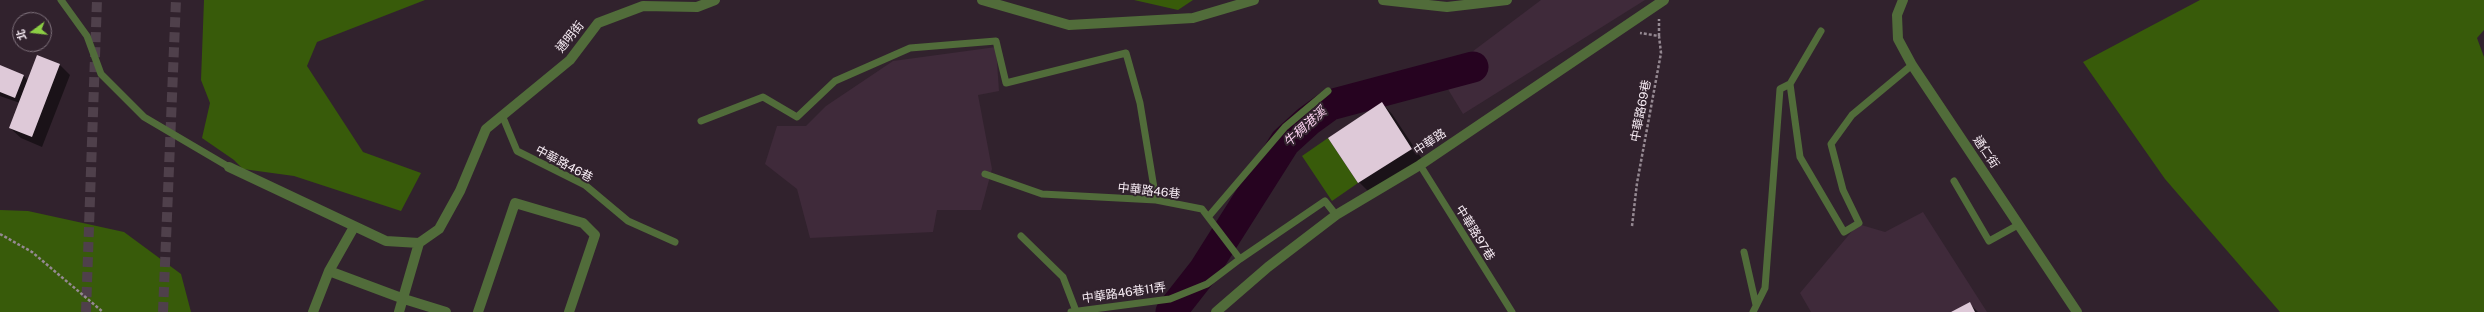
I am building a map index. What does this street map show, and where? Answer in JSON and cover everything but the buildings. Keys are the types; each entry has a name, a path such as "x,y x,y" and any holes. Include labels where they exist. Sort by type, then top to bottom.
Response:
{"street":[{"name":"通明街","path":"419,243 439,229 460,191 486,129 502,114 570,60 598,23 643,6 697,7 715,0"},
{"path":"982,0 1069,25 1193,18 1254,0"},
{"path":"1383,0 1447,8 1508,0"},
{"name":"中華路","path":"1216,312 1268,267 1336,215 1420,165 1664,0"},
{"name":"通仁街","path":"1903,0 1897,15 1898,39 1912,66 2076,312"},
{"path":"229,167 354,227 386,240 419,243 399,312"},
{"path":"478,312 515,203 582,223 595,235 569,312"},
{"path":"313,312 329,271 354,227"},
{"path":"329,271 404,299 446,312"}],"lane":[{"path":"61,0 87,36 101,74 144,117 229,167"},
{"path":"1755,309 1765,288 1767,272 1780,89 1790,84 1821,31"},
{"path":"701,121 762,97 797,117 835,81 910,48 996,41 1006,83 1126,53 1140,103 1156,200"},
{"path":"1790,84 1800,157 1844,232 1859,223 1843,190 1831,144 1852,115 1912,66"},
{"path":"1211,219 1285,127 1328,91"},
{"name":"中華路46巷","path":"502,114 517,151 585,185 628,221 674,242"},
{"name":"中華路97巷","path":"1420,165 1512,312"},
{"name":"中華路46巷","path":"985,174 1042,194 1156,200 1202,209 1240,259"},
{"path":"1954,181 1989,241 2018,225"},
{"path":"1240,259 1325,201 1336,215"},
{"path":"1021,236 1063,277 1074,312"},
{"path":"1744,252 1755,309"},
{"name":"中華路46巷11弄","path":"1074,312 1170,299 1207,284 1240,259"}],"path":[{"name":"中華路69巷","path":"1622,28 1659,36 1661,53 1637,183 1632,226"},
{"path":"0,234 32,252 103,312"}],"shaded area":[{"path":"1541,0 1645,0 1463,114 1440,76"},
{"path":"996,47 999,91 978,95 992,169 981,210 937,210 933,232 810,238 797,189 765,164 777,126 806,126 826,106 893,61"},
{"path":"1923,212 1987,312 1811,312 1800,293 1858,224 1885,232"}],"green space":[{"path":"204,0 425,0 317,42 307,66 363,152 421,173 401,211 294,176 243,169 234,160 202,138 210,103 201,80"},
{"path":"1134,0 1193,0 1178,10"},
{"path":"2200,0 2484,0 2484,30 2477,38 2484,57 2484,312 2280,312 2165,179 2083,62"},
{"path":"1328,138 1358,183 1332,201 1302,156"},
{"path":"0,210 28,211 124,232 181,274 191,312 0,312"}],"waterway":[{"name":"牛稠港溪","path":"1171,312 1204,270 1285,142 1308,121 1330,105 1473,67"}],"tunnel":[{"path":"86,312 97,0"},
{"path":"163,312 176,0"}]}
